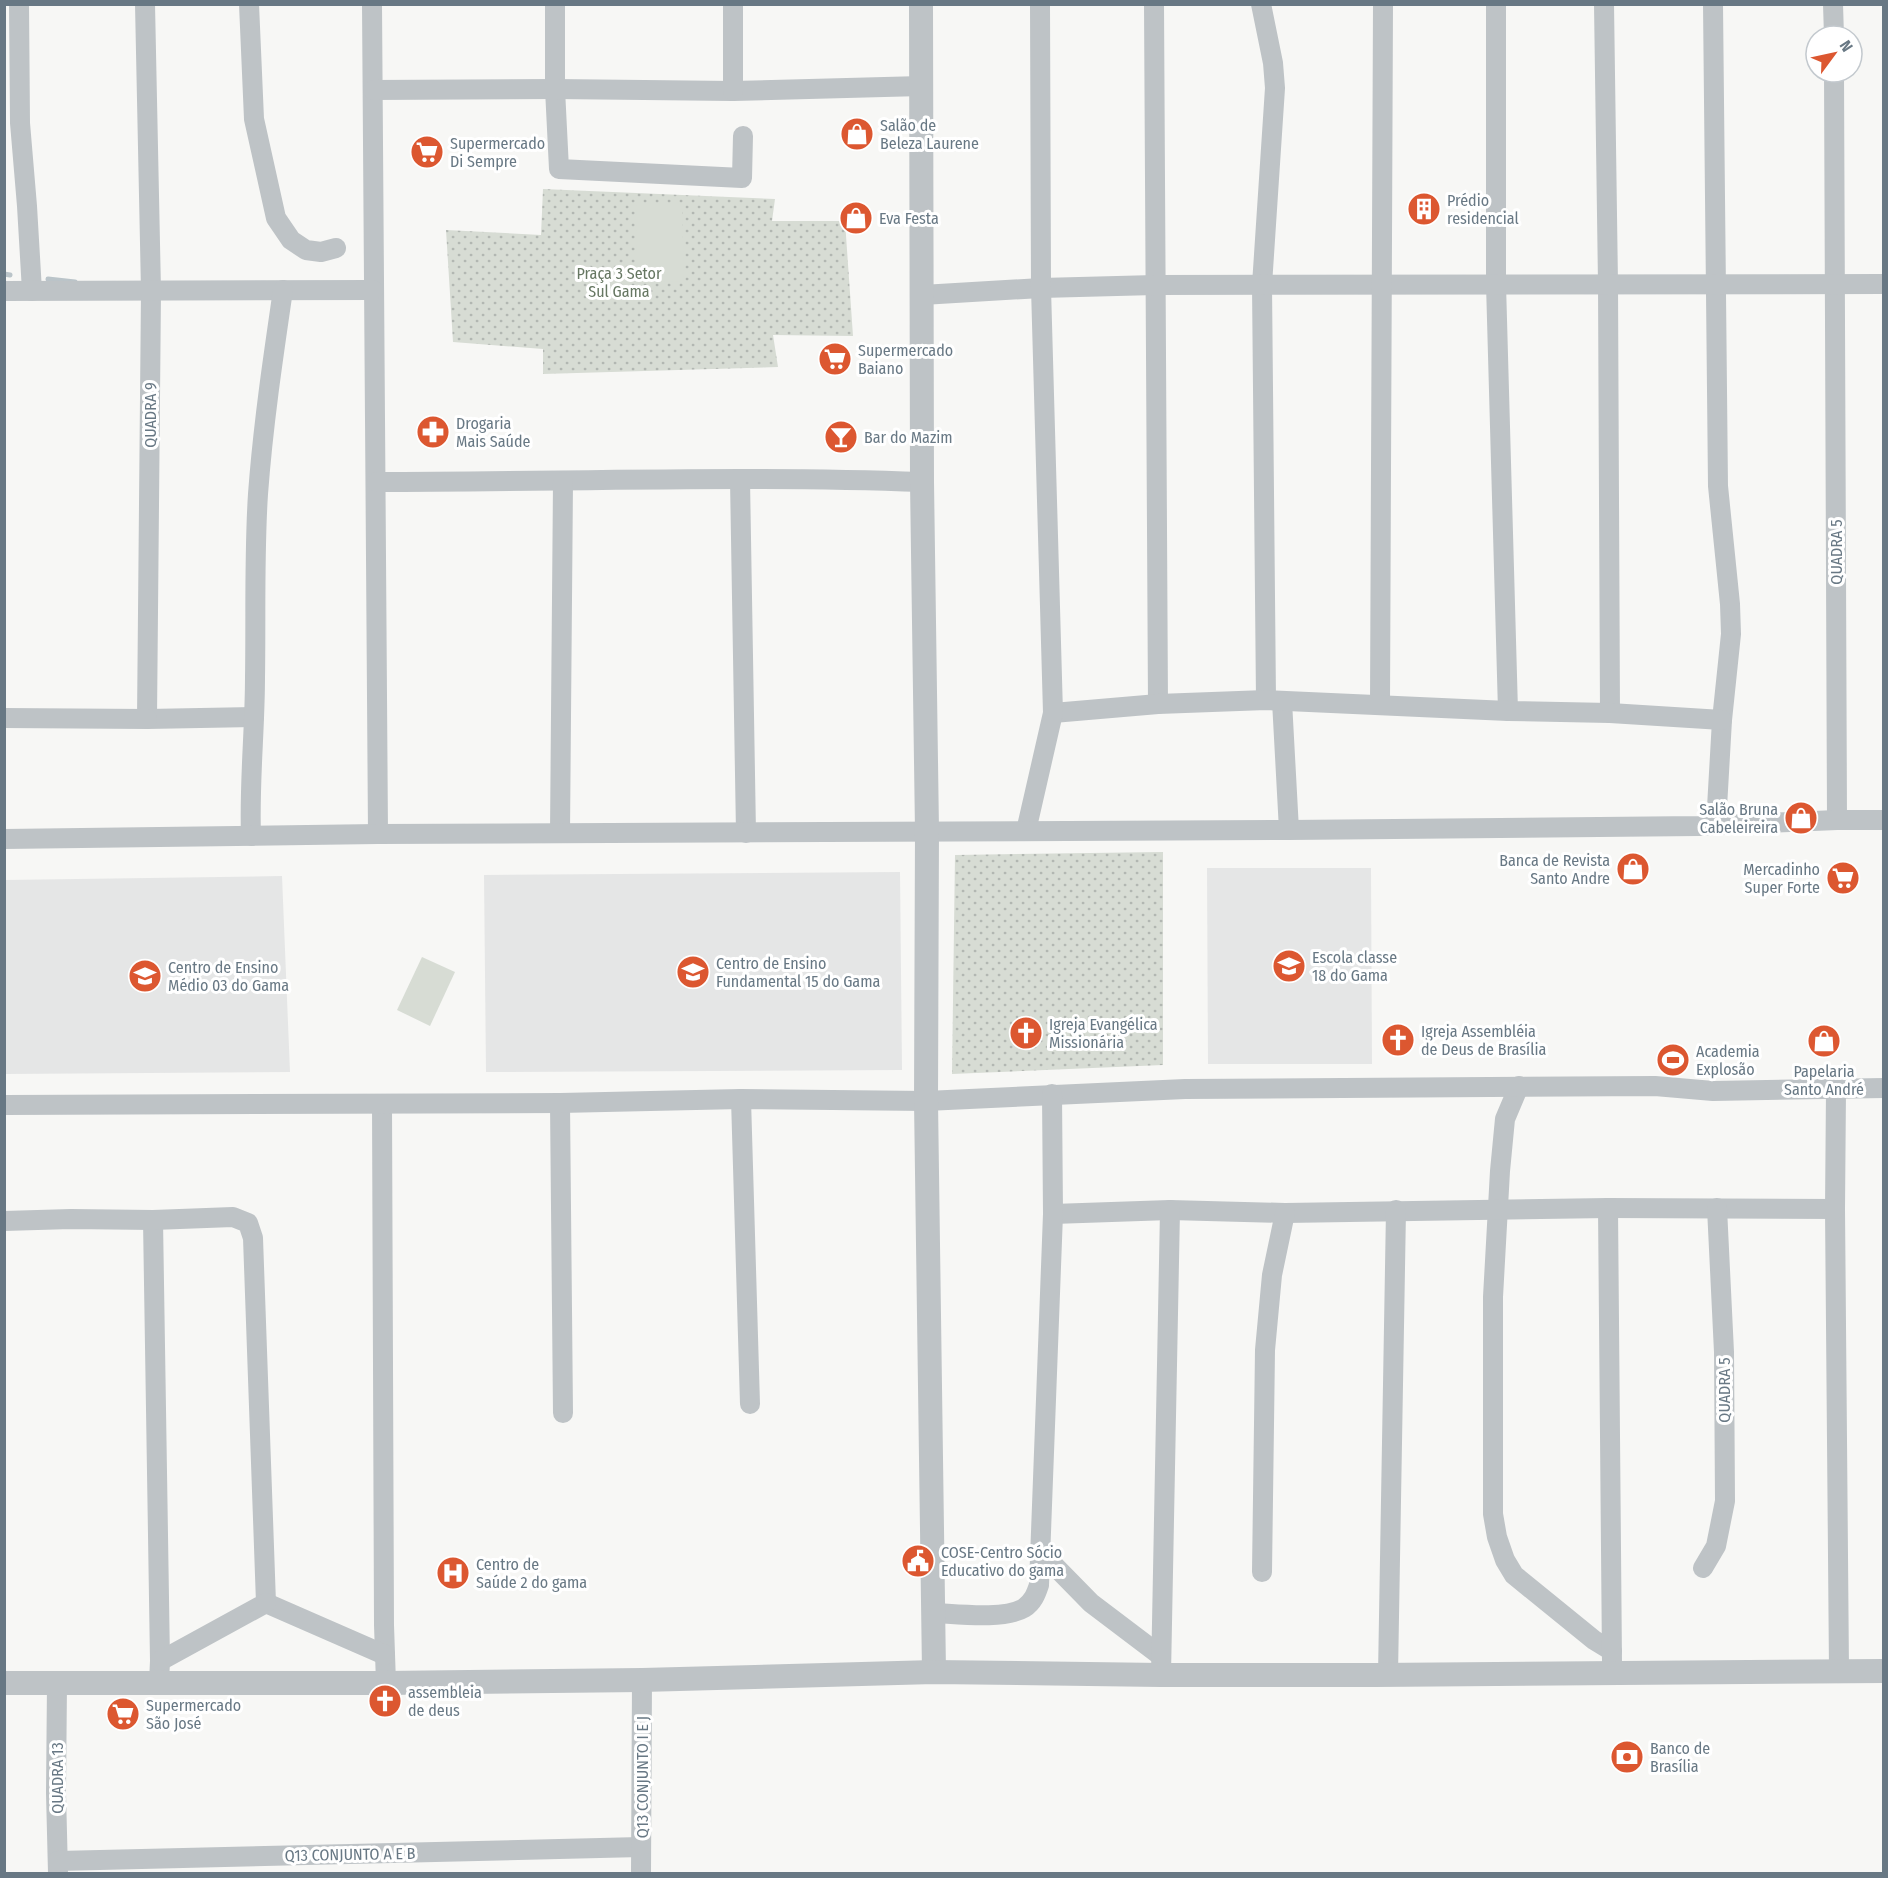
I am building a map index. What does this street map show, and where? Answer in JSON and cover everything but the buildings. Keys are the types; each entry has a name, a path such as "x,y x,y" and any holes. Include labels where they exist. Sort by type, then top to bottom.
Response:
{"street":[{"path":"19,4 20,123 32,291"},
{"name":"QUADRA 9","path":"145,4 151,291 147,720"},
{"path":"249,4 254,119 276,218 291,240 306,250 321,252 336,248"},
{"path":"372,4 378,834"},
{"path":"555,4 555,88 559,169 742,178 743,136"},
{"path":"733,4 733,91"},
{"path":"921,4 922,482 927,831 926,1101 934,1672"},
{"path":"1026,831 1053,713 1041,288 1040,4"},
{"path":"1154,4 1158,704"},
{"path":"1260,4 1273,63 1275,88 1262,285 1274,700 1289,830"},
{"path":"1380,704 1383,4"},
{"path":"1496,4 1496,284 1508,711"},
{"path":"1604,4 1610,713"},
{"path":"1713,4 1718,486 1731,634 1722,720 1716,825"},
{"path":"1833,4 1834,24"},
{"name":"QUADRA 5","path":"1834,84 1837,820"},
{"path":"373,90 555,88 733,91 922,86"},
{"path":"922,295 1041,288 1155,285 1884,284"},
{"path":"251,836 254,600 258,492 283,290"},
{"path":"4,291 373,290"},
{"path":"377,482 740,480 922,482"},
{"path":"740,480 746,833"},
{"path":"560,833 562,482"},
{"path":"1053,713 1158,704 1274,700 1508,711 1610,713 1722,720"},
{"path":"4,718 147,720 254,717"},
{"path":"4,838 1289,830 1716,825 1884,820"},
{"path":"1519,1086 1505,1119 1492,1297 1492,1514 1505,1560 1514,1575 1594,1640 1612,1662"},
{"path":"4,1105 560,1103 741,1099 926,1101 1185,1089 1655,1086 1713,1091 1884,1088"},
{"path":"1836,1090 1839,1671"},
{"path":"934,1613 974,1616 1002,1614 1023,1609 1034,1599 1039,1585 1053,1214 1052,1094"},
{"path":"741,1099 750,1404"},
{"path":"560,1103 563,1413"},
{"path":"382,1104 386,1683"},
{"path":"1053,1214 1170,1210 1285,1213 1608,1208 1835,1209"},
{"path":"1608,1208 1612,1662"},
{"name":"QUADRA 5","path":"1703,1568 1716,1546 1725,1501 1724,1352 1717,1208"},
{"path":"1161,1666 1170,1210"},
{"path":"1388,1675 1395,1210"},
{"path":"1262,1572 1265,1350 1272,1275 1285,1213"},
{"path":"4,1221 233,1217 248,1223 253,1238 266,1603"},
{"path":"153,1220 160,1671"},
{"path":"1041,1552 1091,1603 1161,1666"},
{"path":"266,1603 385,1655"},
{"path":"160,1671 266,1603"},
{"path":"4,1683 57,1683 160,1671 386,1683 642,1680 1161,1666 1388,1675 1612,1662 1884,1671"},
{"name":"Q13 CONJUNTO I E J","path":"641,1874 642,1680"},
{"name":"QUADRA 13","path":"57,1683 58,1867"},
{"name":"Q13 CONJUNTO A E B","path":"58,1867 641,1847"}],"shaded area":[{"name":"Escola classe 18 do Gama","path":"1207,868 1371,868 1372,1064 1208,1064"},
{"name":"Centro de Ensino Fundamental 15 do Gama","path":"900,872 902,1070 486,1072 484,875"},
{"name":"Centro de Ensino Médio 03 do Gama","path":"282,876 290,1072 5,1074 5,880"}],"green space":[{"name":"Praça 3 Setor Sul Gama","path":"543,189 775,199 772,221 845,221 853,336 773,335 778,367 543,374 543,349 453,342 446,230 541,235"},
{"path":"636,203 682,203 684,281 637,282"},
{"path":"1163,852 1163,1065 952,1074 955,855"},
{"path":"422,957 455,972 430,1026 397,1010"}],"waterway":[{"path":"4,274 10,275"},
{"path":"48,279 75,282"}],"place":[{"name":"Salão de Beleza Laurene","path":"857,134"},
{"name":"Supermercado Di Sempre","path":"427,152"},
{"name":"Prédio residencial","path":"1424,209"},
{"name":"Eva Festa","path":"856,218"},
{"name":"Supermercado Baiano","path":"835,359"},
{"name":"Drogaria Mais Saúde","path":"433,432"},
{"name":"Bar do Mazim","path":"841,437"},
{"name":"Salão Bruna Cabeleireira","path":"1801,818"},
{"name":"Banca de Revista Santo Andre","path":"1633,869"},
{"name":"Mercadinho Super Forte","path":"1843,878"},
{"name":"Escola classe 18 do Gama","path":"1289,966"},
{"name":"Centro de Ensino Fundamental 15 do Gama","path":"693,972"},
{"name":"Centro de Ensino Médio 03 do Gama","path":"145,976"},
{"name":"Igreja Evangélica Missionária","path":"1026,1033"},
{"name":"Igreja Assembléia de Deus de Brasília","path":"1398,1040"},
{"name":"Papelaria Santo André","path":"1824,1041"},
{"name":"Academia Explosão","path":"1673,1060"},
{"name":"COSE-Centro Sócio Educativo do gama","path":"918,1561"},
{"name":"Centro de Saúde 2 do gama","path":"453,1573"},
{"name":"assembleia de deus","path":"385,1701"},
{"name":"Supermercado São José","path":"123,1714"},
{"name":"Banco de Brasília","path":"1627,1757"}]}
